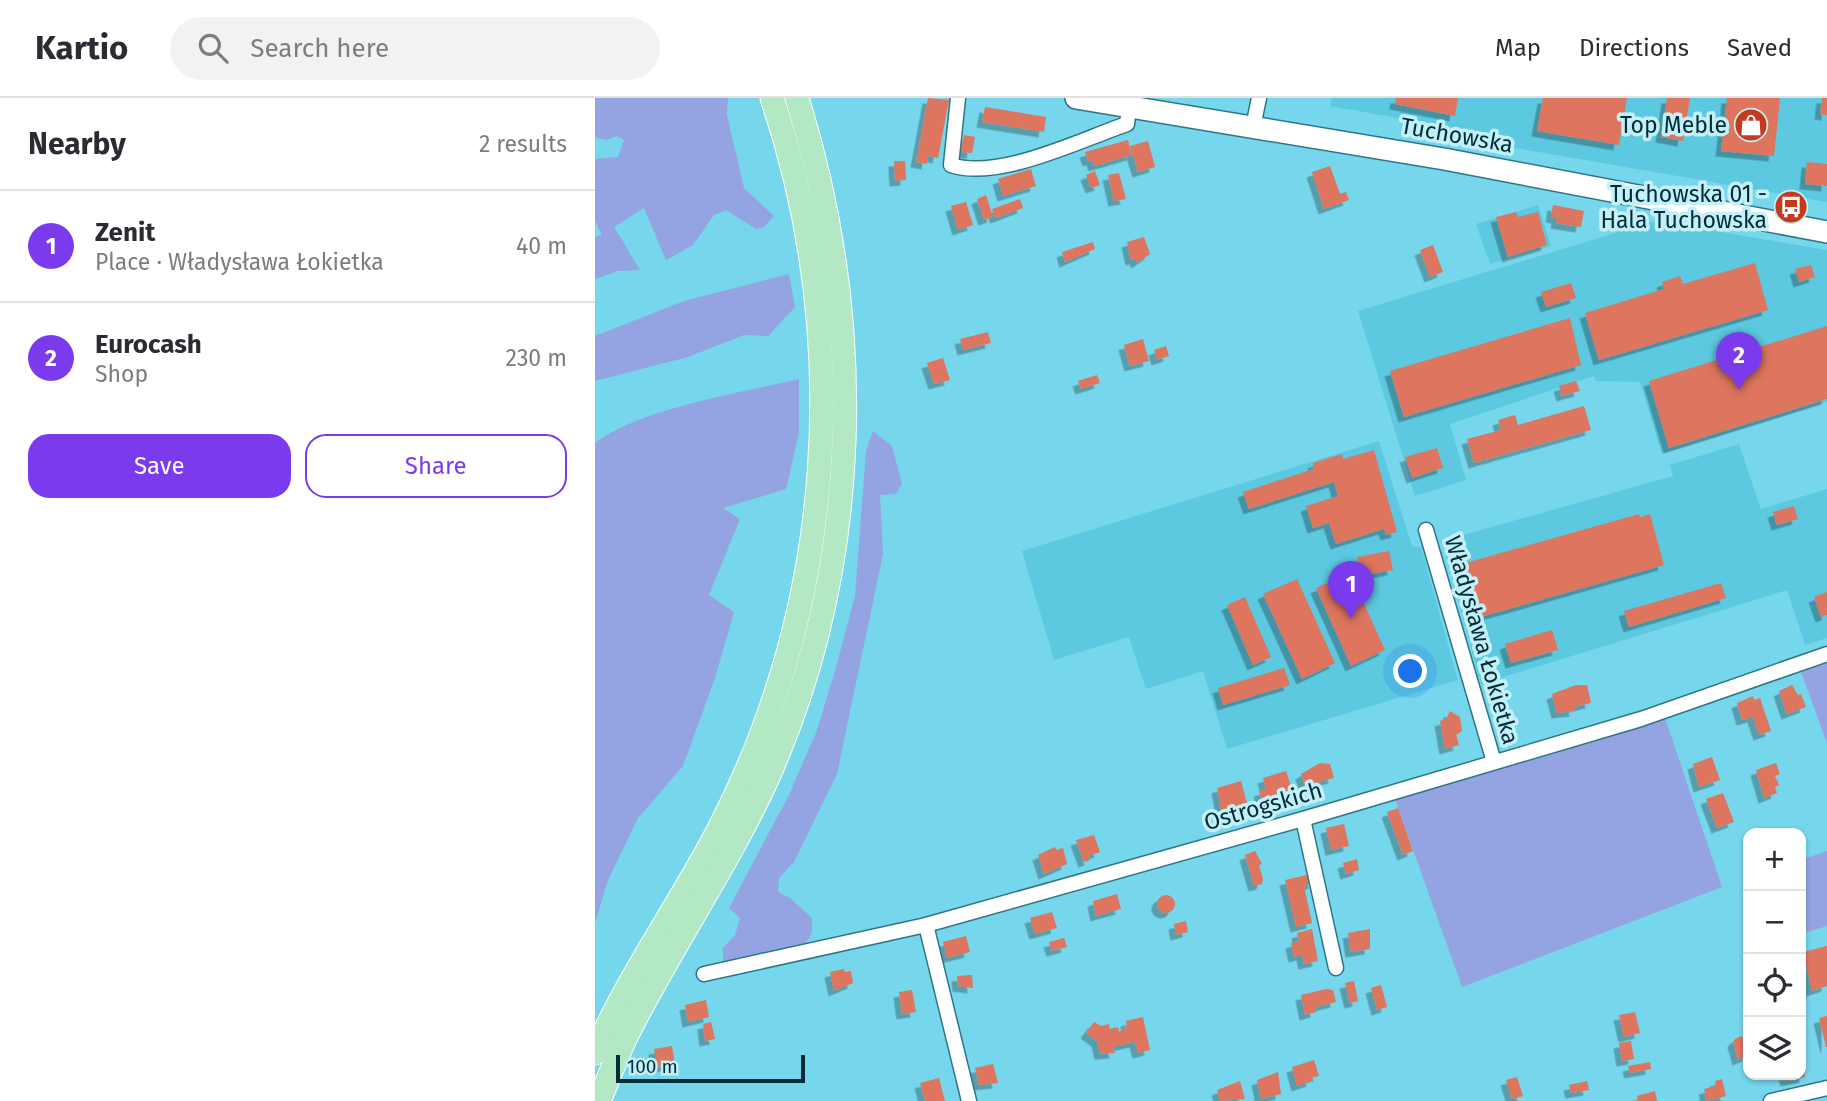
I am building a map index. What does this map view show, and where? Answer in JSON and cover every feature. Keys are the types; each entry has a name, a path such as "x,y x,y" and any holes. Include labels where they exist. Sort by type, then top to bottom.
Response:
{"main road":[{"path":"595,1053 611,1016 727,813 774,699 800,615 820,483 823,361 819,308 802,203 772,98"},
{"path":"599,1101 626,1037 733,849 768,775 806,676 830,576 845,430 839,283 820,176 797,98"}],"street":[{"path":"958,98 951,165 965,170 986,170 1023,160 1126,124 1129,108"},
{"name":"Tuchowska","path":"1076,98 1545,177 1827,232"},
{"path":"1253,127 1259,98"},
{"name":"Władysława Łokietka","path":"1426,530 1494,762"},
{"name":"Ostrogskich","path":"704,974 926,925 1303,819 1641,719 1827,654"},
{"path":"1303,819 1336,968"},
{"path":"926,925 969,1101"},
{"path":"1771,1101 1796,1098 1827,1088"}],"shaded area":[{"path":"595,98 728,98 727,115 744,188 774,216 764,227 756,229 726,210 714,215 693,245 666,260 644,208 614,227 640,270 618,271 595,279 595,237 602,235 595,221 595,159 618,157 624,140 617,136 606,140 595,137"},
{"path":"1332,98 1827,98 1827,202 1481,142 1482,133 1330,106"},
{"path":"1538,205 1551,246 1490,264 1476,224"},
{"path":"1655,221 1827,250 1827,402 1662,454 1640,382 1596,381 1594,376 1450,424 1466,480 1415,496 1358,311"},
{"path":"789,274 795,307 768,336 744,335 688,357 595,381 595,336 684,301"},
{"path":"799,379 799,433 786,489 723,508 740,519 709,595 734,612 715,678 683,766 638,818 608,880 595,923 595,443 638,420 664,411"},
{"path":"873,431 892,446 902,484 896,494 880,495 883,554 837,774 794,862 779,878 778,892 790,898 812,918 812,932 803,950 723,968 723,948 735,935 740,918 729,908 789,795 817,730 835,671 855,596 866,451"},
{"path":"1379,441 1412,546 1421,547 1458,680 1227,749 1203,671 1146,689 1129,637 1054,660 1022,551"},
{"path":"1739,444 1761,509 1827,489 1827,638 1805,645 1787,590 1481,684 1442,541 1673,476 1670,465"},
{"path":"1827,660 1827,743 1800,669"},
{"path":"1664,715 1722,887 1462,987 1395,799"},
{"path":"1827,851 1827,926 1806,932 1806,891 1806,858"}],"building":[{"path":"928,98 949,100 938,158 928,156 927,164 916,162"},
{"path":"1396,98 1458,98 1455,116 1395,104"},
{"path":"1543,98 1627,98 1619,145 1537,131"},
{"path":"1667,98 1690,98 1683,141 1661,137"},
{"name":"Top Meble","path":"1727,98 1780,98 1774,156 1721,151"},
{"path":"1822,98 1827,98 1827,115 1820,114"},
{"path":"985,107 1046,117 1044,132 982,122"},
{"path":"964,135 975,137 972,153 961,152"},
{"path":"1128,140 1132,155 1094,166 1092,160 1088,161 1085,152"},
{"path":"1148,141 1155,167 1138,172 1130,146"},
{"path":"894,161 905,161 906,180 895,181"},
{"path":"1807,162 1827,164 1827,186 1805,184"},
{"path":"1330,166 1340,194 1346,192 1349,200 1324,209 1312,172"},
{"path":"1031,169 1036,186 1003,196 998,179"},
{"path":"1095,171 1100,185 1091,188 1086,175"},
{"path":"1119,173 1126,199 1114,201 1108,175"},
{"path":"986,195 993,217 984,220 977,199"},
{"path":"1020,199 1023,208 996,218 992,209"},
{"path":"966,202 973,225 958,230 951,206"},
{"path":"1553,205 1584,211 1581,227 1556,223 1557,218 1551,217"},
{"path":"1516,212 1518,217 1538,212 1547,245 1508,257 1496,217"},
{"path":"1144,237 1150,254 1137,263 1135,259 1131,260 1127,242"},
{"path":"1093,242 1095,249 1065,262 1062,252"},
{"path":"1433,245 1443,272 1430,277 1420,250"},
{"path":"1755,263 1768,310 1599,360 1585,313 1664,289 1662,282 1680,276 1683,284"},
{"path":"1811,265 1815,277 1799,282 1795,269"},
{"path":"1571,283 1576,298 1546,307 1541,292"},
{"path":"1570,318 1581,365 1404,417 1390,371"},
{"path":"1827,326 1827,399 1669,448 1649,381"},
{"path":"988,332 991,343 963,350 960,339"},
{"path":"1143,339 1149,361 1130,366 1124,345"},
{"path":"1166,346 1169,356 1157,360 1154,350"},
{"path":"943,358 950,380 934,384 927,363"},
{"path":"1097,375 1100,383 1081,389 1078,381"},
{"path":"1576,381 1580,391 1562,396 1559,386"},
{"path":"1584,406 1591,430 1474,463 1467,439 1501,430 1498,420 1515,415 1518,425"},
{"path":"1437,448 1443,468 1412,478 1405,457"},
{"path":"1374,450 1397,532 1386,535 1384,529 1336,544 1329,523 1313,528 1306,506 1338,496 1334,482 1249,509 1243,492 1314,469 1313,463 1342,454 1343,459"},
{"path":"1794,506 1798,519 1777,525 1773,512"},
{"path":"1639,514 1640,517 1650,514 1664,565 1477,618 1462,564"},
{"path":"1389,551 1393,570 1361,576 1357,557"},
{"path":"1350,573 1385,650 1351,666 1316,588"},
{"path":"1297,579 1335,663 1302,679 1263,594"},
{"path":"1721,583 1726,598 1629,627 1624,611"},
{"path":"1827,592 1827,615 1821,617 1814,597"},
{"path":"1245,597 1271,657 1253,665 1227,605"},
{"path":"1552,630 1558,650 1511,663 1505,644"},
{"path":"1284,668 1290,685 1223,705 1218,688"},
{"path":"1576,685 1587,685 1591,703 1574,707 1575,711 1557,713 1552,694"},
{"path":"1792,685 1798,695 1801,694 1806,707 1787,714 1779,691"},
{"path":"1753,696 1754,700 1760,698 1771,731 1759,735 1753,717 1742,720 1737,703"},
{"path":"1450,711 1460,717 1462,731 1456,735 1459,745 1445,749 1440,721 1446,719"},
{"path":"1712,757 1720,780 1699,787 1693,764"},
{"path":"1320,763 1330,764 1334,778 1305,786 1301,774"},
{"path":"1776,763 1780,774 1775,776 1779,785 1775,787 1777,793 1764,798 1756,770"},
{"path":"1286,771 1293,792 1289,799 1271,801 1272,805 1264,807 1259,791 1266,789 1263,778"},
{"path":"1241,781 1247,803 1233,808 1235,816 1223,819 1217,788"},
{"path":"1723,793 1734,822 1717,828 1706,799"},
{"path":"1398,808 1413,851 1403,855 1387,812"},
{"path":"1344,824 1349,846 1331,850 1326,828"},
{"path":"1094,835 1100,852 1088,856 1090,860 1084,862 1076,840"},
{"path":"1055,847 1056,850 1063,848 1067,864 1044,874 1038,855"},
{"path":"1255,851 1262,864 1259,865 1263,879 1262,884 1254,886 1245,855"},
{"path":"1357,859 1359,870 1346,874 1343,863"},
{"path":"1311,874 1314,883 1304,886 1312,923 1296,927 1285,880"},
{"path":"1117,894 1121,909 1096,916 1093,901"},
{"path":"1166,895 1172,898 1175,904 1172,910 1166,913 1160,910 1157,904 1160,898"},
{"path":"1052,912 1057,928 1035,934 1030,918"},
{"path":"1186,921 1188,932 1176,935 1174,924"},
{"path":"1312,929 1318,961 1304,964 1302,955 1294,957 1291,943 1299,941 1297,933"},
{"path":"1370,929 1370,949 1351,952 1348,933"},
{"path":"966,936 970,952 947,958 943,942"},
{"path":"1064,938 1067,947 1052,951 1049,942"},
{"path":"1827,946 1827,986 1812,991 1806,951"},
{"path":"844,969 845,972 851,971 853,983 834,991 830,972"},
{"path":"972,975 973,988 958,986 957,976"},
{"path":"1354,981 1358,1001 1350,1003 1345,983"},
{"path":"1381,985 1387,1007 1377,1010 1371,988"},
{"path":"912,990 916,1012 902,1014 899,992"},
{"path":"1333,990 1336,1002 1315,1007 1316,1012 1305,1015 1301,995"},
{"path":"706,1000 709,1017 688,1022 685,1005"},
{"path":"1635,1012 1640,1033 1624,1037 1619,1015"},
{"path":"1827,1016 1827,1047 1826,1047 1819,1018"},
{"path":"1143,1017 1150,1050 1138,1053 1135,1042 1113,1047 1115,1053 1100,1054 1097,1041 1086,1033 1094,1022 1101,1026 1109,1024 1110,1029 1118,1027 1119,1032 1127,1026 1126,1021"},
{"path":"711,1022 715,1039 705,1041 703,1024"},
{"path":"1743,1036 1743,1058 1738,1060 1733,1042"},
{"path":"1631,1041 1634,1059 1622,1061 1619,1043"},
{"path":"672,1046 675,1065 657,1067 654,1049"},
{"path":"1314,1060 1319,1076 1297,1086 1292,1067"},
{"path":"1650,1062 1651,1069 1630,1073 1628,1066"},
{"path":"993,1064 998,1083 979,1085 975,1068"},
{"path":"1278,1072 1281,1094 1261,1099 1257,1080"},
{"path":"1517,1077 1523,1096 1512,1099 1506,1080"},
{"path":"939,1078 945,1101 925,1101 920,1083"},
{"path":"1722,1079 1726,1096 1707,1101 1704,1089 1716,1086 1715,1081"},
{"path":"1240,1081 1245,1099 1220,1101 1217,1090"},
{"path":"1587,1081 1589,1090 1571,1093 1569,1085"},
{"path":"1655,1091 1657,1101 1638,1101 1637,1096"}],"place":[{"name":"Top Meble","path":"1751,125"},
{"name":"Tuchowska 01 - Hala Tuchowska","path":"1791,207"},
{"name":"Eurocash","path":"1739,390"},
{"name":"Zenit","path":"1351,619"}]}
